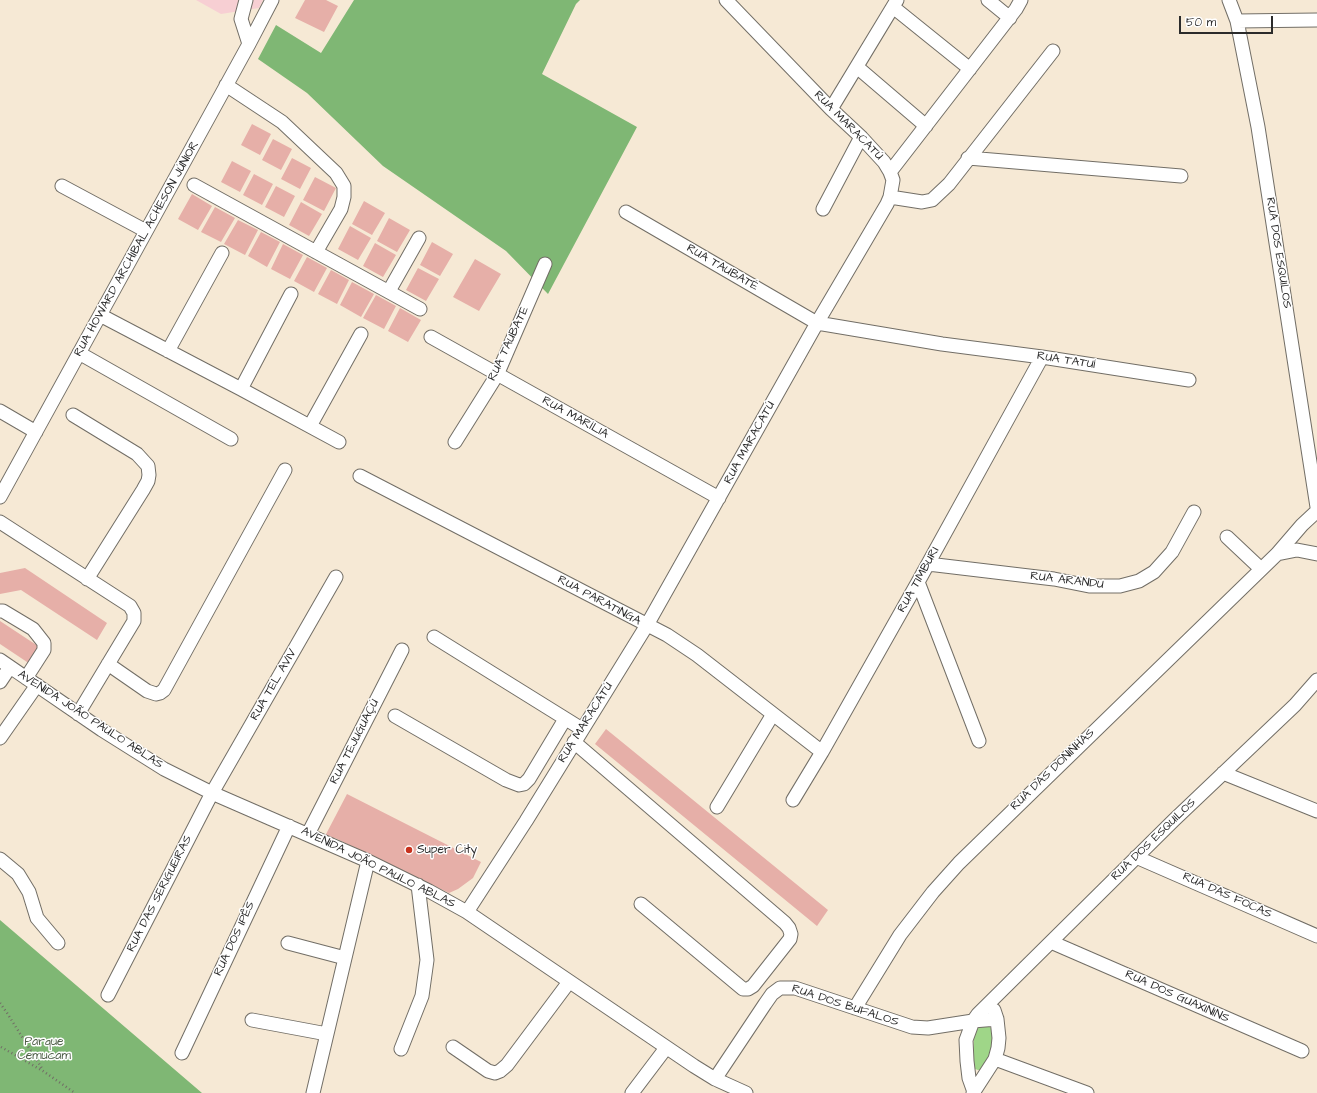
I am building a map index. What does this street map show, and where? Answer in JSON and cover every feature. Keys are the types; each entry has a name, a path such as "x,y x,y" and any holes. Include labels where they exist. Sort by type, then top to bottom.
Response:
{"street":[{"path":"246,0 241,19 249,44"},
{"name":"RUA HOWARD ARCHIBAL ACHESON JÚNIOR","path":"0,497 272,0"},
{"name":"RUA MARACATÚ","path":"467,912 526,821 647,626 817,323 890,197 892,180 890,172 884,162 726,0"},
{"path":"988,0 1010,18"},
{"path":"890,172 1010,18 1021,0"},
{"name":"RUA DOS ESQUILOS","path":"1229,0 1237,21 1258,127 1317,507"},
{"path":"831,109 895,3 970,69"},
{"path":"1237,21 1317,20"},
{"path":"890,197 922,202 932,200 949,184 1053,51"},
{"path":"857,67 926,126"},
{"path":"226,85 282,122 336,173 344,186 344,197 341,209 316,252"},
{"path":"822,209 861,137"},
{"path":"968,158 1181,176"},
{"path":"194,185 420,308"},
{"path":"62,186 146,231"},
{"name":"RUA TAUBATÉ","path":"626,212 817,323"},
{"path":"389,291 419,238"},
{"path":"168,351 222,252"},
{"name":"RUA TAUBATE","path":"455,442 497,375 545,264"},
{"path":"241,389 290,294"},
{"path":"100,315 339,442"},
{"name":"RUA TATUÍ","path":"817,323 942,344 1042,357 1189,380"},
{"path":"310,426 361,334"},
{"name":"RUA MARÍLIA","path":"431,337 719,498"},
{"path":"79,353 231,439"},
{"name":"RUA TIMBURI","path":"793,800 822,752 918,582 1042,357"},
{"path":"0,411 36,432"},
{"path":"73,415 137,454 148,466 149,475 148,481 143,490 87,578"},
{"path":"108,664 147,690 156,694 164,690 286,470"},
{"name":"RUA PARATINGA","path":"360,476 667,636 697,655 822,752"},
{"name":"RUA DAS DONINHAS","path":"855,1008 900,935 933,892 959,863 1262,569 1302,525 1317,511"},
{"name":"RUA ARANDU","path":"928,564 1054,579 1089,586 1120,586 1139,581 1154,572 1172,552 1194,512"},
{"path":"0,522 130,606 134,613 134,621 78,714"},
{"path":"1227,537 1262,569"},
{"path":"1277,554 1297,550 1317,554"},
{"name":"RUA TEL AVIV","path":"212,793 336,577"},
{"path":"918,582 979,740"},
{"path":"0,611 3,611 33,629 44,643 44,650 32,682 0,738"},
{"path":"434,636 582,730"},
{"name":"RUA TEJUGUAÇÚ","path":"308,834 402,650"},
{"path":"0,682 5,663"},
{"name":"AVENIDA JOÃO PAULO ABLAS","path":"5,663 124,745 158,766 212,793 368,860 467,912 666,1048 715,1079 746,1093"},
{"name":"RUA DOS ESQUILOS","path":"973,1092 966,1061 966,1040 973,1021 978,1014 1136,857 1295,705 1317,680"},
{"path":"717,807 773,714"},
{"path":"395,716 506,780 519,785 524,784 529,779 565,718"},
{"path":"574,742 785,923 791,934 790,939 753,986 748,989 743,989 641,904"},
{"path":"1223,773 1317,811"},
{"name":"RUA DAS SERIGUEIRAS","path":"108,995 212,793"},
{"name":"RUA DOS IPÊS","path":"182,1053 289,826"},
{"name":"RUA DAS FOCAS","path":"1136,857 1317,936"},
{"path":"0,859 18,874 28,892 37,918 58,943"},
{"path":"313,1093 368,860"},
{"path":"401,1049 422,996 427,960 418,885"},
{"name":"RUA DOS GUAXININS","path":"1051,942 1302,1051"},
{"path":"288,943 345,958"},
{"path":"453,1047 488,1071 494,1073 500,1071 507,1065 569,982"},
{"name":"RUA DOS BUFALOS","path":"715,1079 772,994 780,988 795,988 912,1027 928,1028 997,1019"},
{"name":"RUA DOS ESQUILOS","path":"973,1092 995,1059 998,1048 999,1038 997,1019 992,1001"},
{"path":"252,1020 327,1034"},
{"path":"632,1093 666,1048"},
{"path":"995,1059 1087,1093"}],"path":[{"path":"0,1004 43,1071"},
{"path":"1,1047 43,1071 75,1093"}],"shaded area":[{"path":"196,0 263,0 259,8 221,14"}],"green space":[{"path":"354,0 580,0 576,4 542,74 637,127 548,294 506,251 383,166 307,93 258,59 276,25 321,53"},
{"name":"Parque Cemucam","path":"0,920 202,1093 0,1093"},
{"path":"987,1025 994,1034 991,1059 983,1070 978,1070 975,1069 973,1064 974,1037 976,1028"}],"building":[{"path":"305,0 326,0 338,6 324,32 295,18"},
{"path":"252,124 271,134 260,155 241,145"},
{"path":"273,139 292,149 281,170 262,160"},
{"path":"292,158 311,168 300,189 281,179"},
{"path":"232,161 251,171 240,192 221,182"},
{"path":"254,174 273,184 262,205 243,195"},
{"path":"315,177 336,188 324,211 303,200"},
{"path":"276,186 295,196 284,217 265,207"},
{"path":"192,194 212,206 198,230 178,219"},
{"path":"364,201 385,213 372,235 352,224"},
{"path":"301,202 322,214 309,236 289,225"},
{"path":"215,207 235,218 221,242 201,232"},
{"path":"389,218 410,230 397,252 377,241"},
{"path":"238,220 258,230 245,255 224,244"},
{"path":"350,226 371,238 358,260 338,249"},
{"path":"261,232 280,242 267,267 248,256"},
{"path":"432,242 453,254 440,276 420,265"},
{"path":"375,243 396,255 383,277 363,266"},
{"path":"283,244 303,255 290,279 271,269"},
{"path":"307,257 327,268 314,292 294,281"},
{"path":"475,259 501,274 479,311 453,297"},
{"path":"418,268 439,279 426,301 406,290"},
{"path":"331,270 349,280 337,304 318,294"},
{"path":"352,282 374,294 361,317 340,305"},
{"path":"376,295 396,306 384,329 363,318"},
{"path":"400,308 421,320 408,342 388,331"},
{"path":"25,568 107,623 97,640 21,590 0,594 0,573"},
{"path":"0,621 41,648 30,664 0,644"},
{"path":"606,729 828,910 817,926 595,744"},
{"name":"Super City","path":"347,794 481,862 473,878 458,889 449,893 335,838 324,838"}],"place":[{"name":"Super City","path":"409,850"}]}
